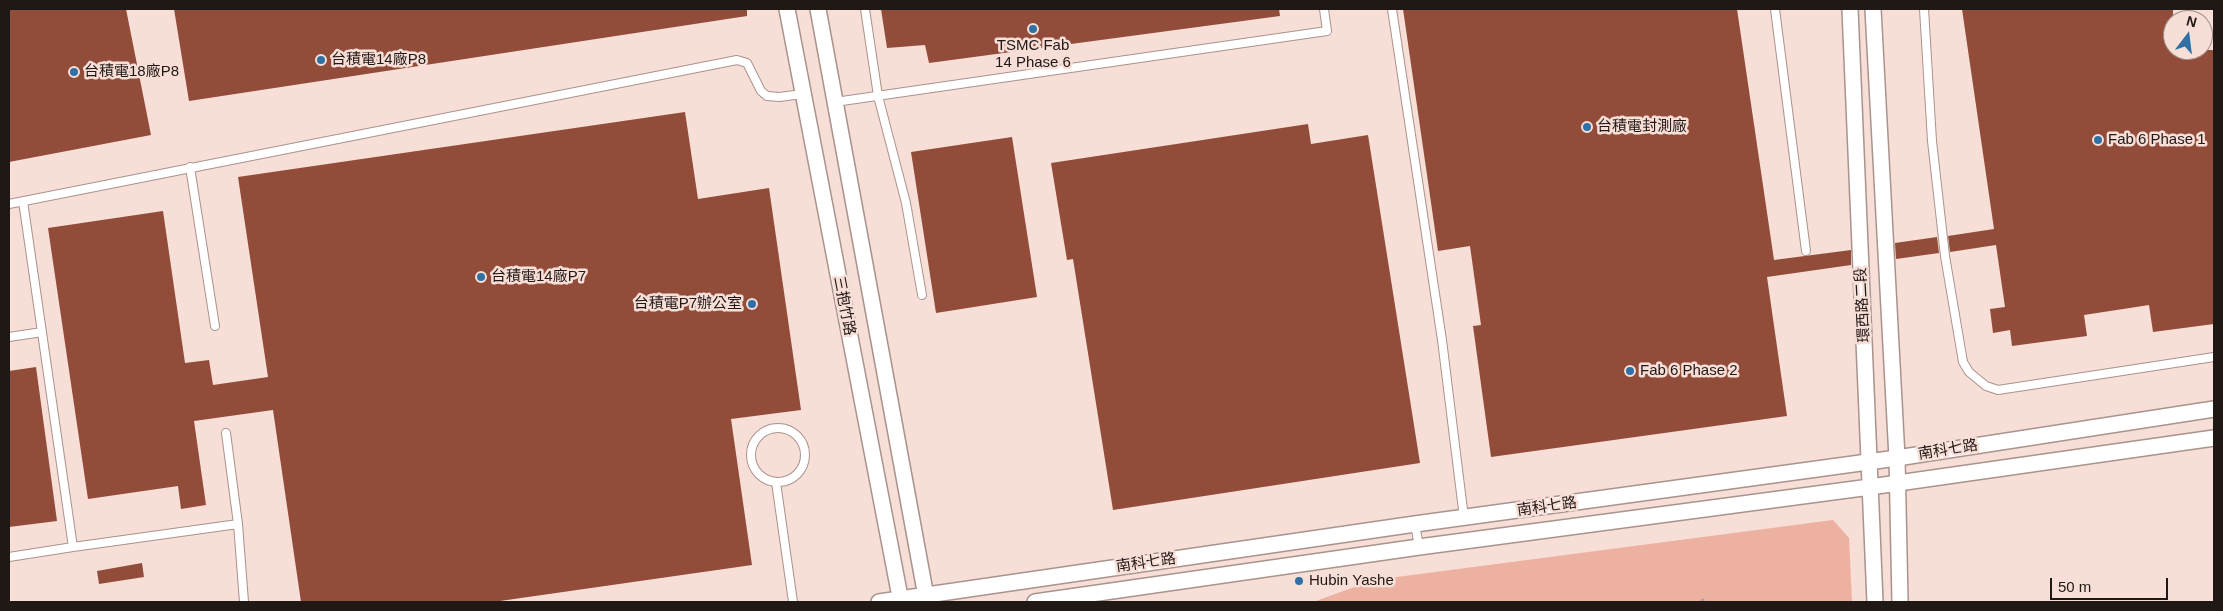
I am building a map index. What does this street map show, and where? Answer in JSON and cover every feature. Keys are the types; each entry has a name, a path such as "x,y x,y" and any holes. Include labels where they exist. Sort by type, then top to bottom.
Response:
{"street":[{"name":"三抱竹路","path":"787,9 901,601"},
{"name":"三抱竹路","path":"818,9 926,599"},
{"name":"環西路二段","path":"1850,9 1875,602"},
{"name":"環西路二段","path":"1874,9 1898,483"},
{"name":"南科七路","path":"880,602 926,599 1415,524 1896,458 2214,409"},
{"name":"南科七路","path":"1035,602 1117,593 1420,547 1870,487 2214,438"},
{"path":"1898,483 1900,602"}],"lane":[{"path":"865,9 878,96 906,203 922,295"},
{"path":"835,102 1327,31 1324,9"},
{"path":"1392,9 1442,340 1464,518"},
{"path":"1775,9 1806,251"},
{"path":"1924,9 1932,141 1945,256 1963,362 1969,372 1986,386 1998,390 2214,357"},
{"path":"9,204 737,60 747,63 761,91 767,96 780,97 803,94"},
{"path":"190,167 215,326"},
{"path":"23,201 73,547"},
{"path":"9,337 42,332"},
{"path":"776,428 784,429 797,436 802,441 805,456 797,476 783,482 776,482 762,477 757,472 753,466 751,451 757,438 776,428"},
{"path":"226,433 238,524 244,602"},
{"path":"776,482 793,602"},
{"path":"9,557 238,524"},
{"path":"1415,524 1420,547"}],"path":[{"path":"1701,602 1703,600 1709,602"}],"shaded area":[{"path":"1833,520 1849,538 1852,602 1313,602 1374,580"}],"building":[{"name":"台積電18廠P8","path":"9,9 126,9 151,135 9,162"},
{"name":"台積電14廠P8","path":"174,9 747,9 747,16 189,101"},
{"name":"TSMC Fab 14 Phase 6","path":"881,9 1279,9 1280,16 929,63 925,45 887,48"},
{"name":"台積電封測廠","path":"1403,9 1737,9 1774,260 1851,250 1851,265 1767,277 1787,416 1491,457 1473,326 1481,325 1470,246 1438,251"},
{"name":"Fab 6 Phase 1","path":"1962,9 2173,9 2163,10 2163,60 2213,60 2214,50 2214,324 2153,332 2149,305 2084,315 2087,336 2012,346 2010,330 1993,333 1990,309 2005,307 1996,245 1950,252 1948,236 1994,229"},
{"name":"台積電14廠P7","path":"685,112 698,199 769,188 801,410 731,419 752,565 493,602 301,602 273,410 194,421 206,505 181,509 178,486 88,499 48,228 163,211 185,363 209,360 213,385 268,377 238,177"},
{"path":"1308,124 1311,144 1368,135 1420,463 1113,510 1073,259 1067,260 1051,163"},
{"path":"1012,137 1037,297 936,313 911,152"},
{"path":"1937,237 1939,253 1896,259 1895,243"},
{"path":"36,367 57,521 9,527 9,371"},
{"path":"142,563 144,577 99,584 97,571"}],"place":[{"name":"TSMC Fab 14 Phase 6","path":"1033,29"},
{"name":"台積電14廠P8","path":"321,60"},
{"name":"台積電18廠P8","path":"74,72"},
{"name":"台積電封測廠","path":"1587,127"},
{"name":"Fab 6 Phase 1","path":"2098,140"},
{"name":"台積電14廠P7","path":"481,277"},
{"name":"台積電P7辦公室","path":"752,304"},
{"name":"Fab 6 Phase 2","path":"1630,371"},
{"name":"Hubin Yashe","path":"1299,581"}]}
